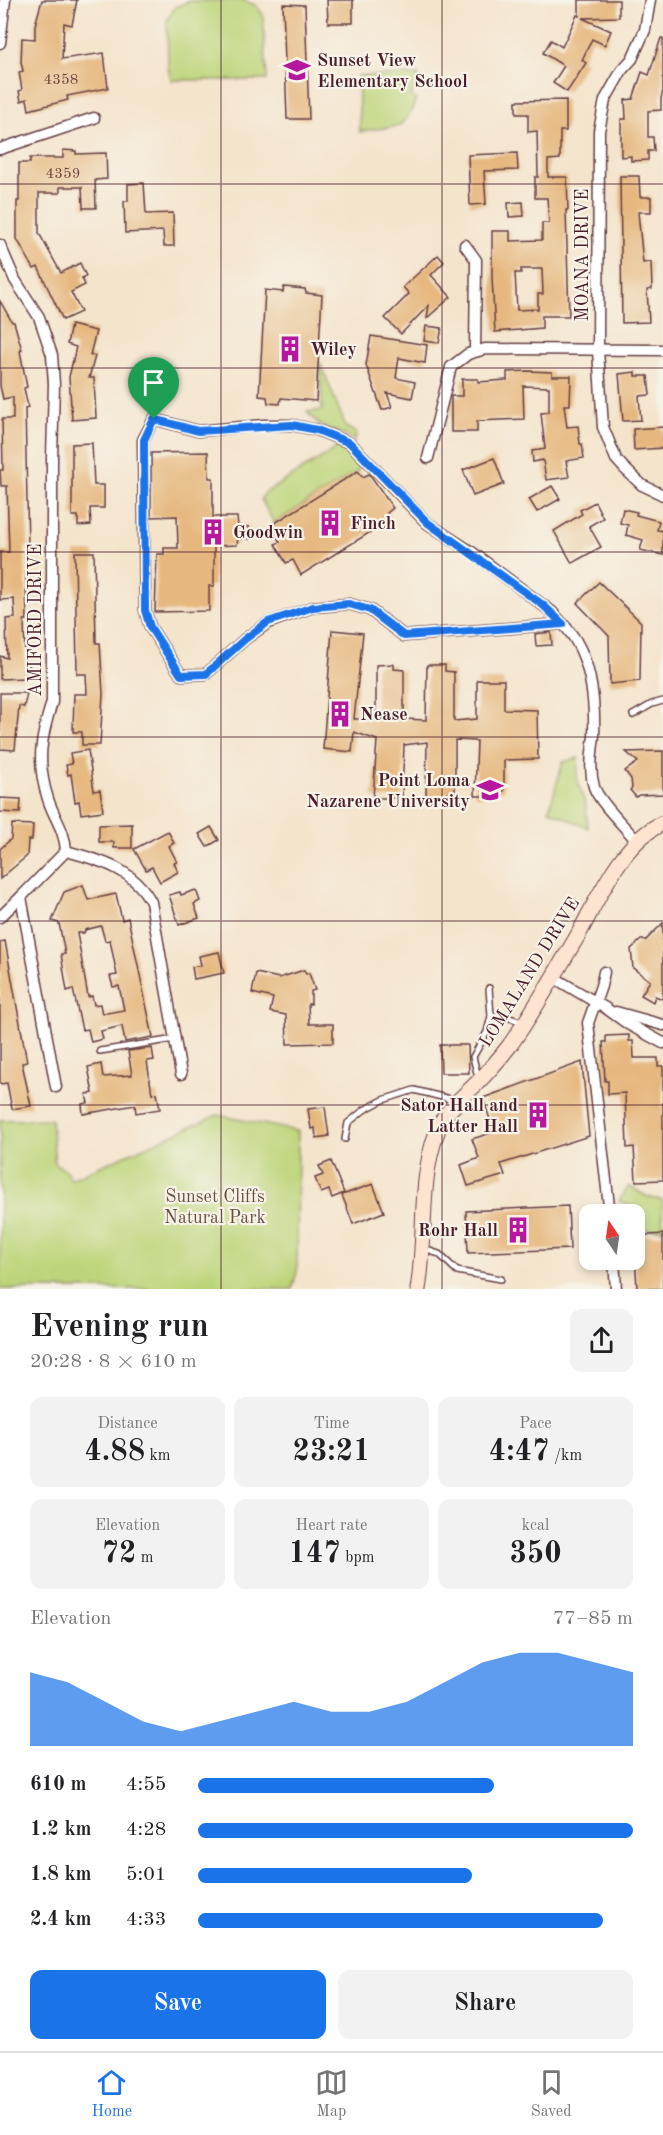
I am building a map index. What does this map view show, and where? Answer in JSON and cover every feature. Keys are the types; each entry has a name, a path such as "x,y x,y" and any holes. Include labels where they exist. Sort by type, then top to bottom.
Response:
{"street":[{"path":"0,43 5,0"},
{"name":"MOANA DRIVE","path":"650,0 645,30 632,59 622,70 605,100 599,131 598,350 603,427 616,459 642,485 663,495"},
{"path":"0,150 94,118"},
{"name":"AMIFORD DRIVE","path":"0,245 15,280 39,317 52,355 54,384 52,702 42,732 40,763 48,799 65,836 66,851"},
{"path":"465,245 476,260 475,351"},
{"path":"428,458 451,367 468,354 485,349 663,350"},
{"path":"563,624 404,636 370,610 349,604 313,607 268,622 206,674 181,675 150,627 145,610 144,440 154,419 198,431 292,425 317,430 350,443 428,523 543,605 563,624 575,639 590,675 594,732 591,768 594,787 604,804 637,841"},
{"name":"LOMALAND DRIVE","path":"418,1289 426,1173 438,1128 458,1101 510,1045 619,864 648,830 663,823"},
{"path":"0,917 66,851 100,860 128,874 146,892 152,903 181,1074"},
{"path":"21,897 56,1087"},
{"path":"604,972 588,1023 609,1204"},
{"path":"553,977 663,1043"},
{"path":"608,1009 663,1025"},
{"path":"615,1270 616,1289"}],"lane":[{"path":"633,715 651,704 663,701"},
{"path":"479,1081 473,1058 491,1016 489,988"},
{"path":"491,1016 524,1022"},
{"path":"99,1051 176,1039"},
{"path":"345,1139 348,1123 364,1110 383,1100 414,1090 458,1101"},
{"path":"422,1248 439,1254 457,1271 501,1280"}],"green space":[{"path":"244,0 257,6 263,15 267,80 171,80 168,67 167,20 175,7 190,1"},
{"path":"419,75 411,97 416,99 407,119 395,126 360,132 358,76"},
{"path":"320,362 346,427 357,433 355,440 320,425 307,412 322,410"},
{"path":"340,446 360,467 358,471 274,523 261,499 265,493"},
{"path":"578,758 577,779 586,807 588,828 549,810 563,762"},
{"name":"Sunset Cliffs Natural Park","path":"217,1115 298,1131 297,1272 292,1289 0,1289 0,1120 51,1119 55,1163 66,1171 71,1179"},
{"path":"629,1186 648,1197 662,1200 663,1229 647,1230 645,1204 626,1204 619,1201"}],"building":[{"path":"42,0 77,0 72,25 64,23 62,59 104,53 108,88 67,96 68,100 29,110 27,99 21,101 19,91 22,90 19,72 23,71 22,38 35,39 35,25"},
{"path":"327,0 353,0 353,23 328,23"},
{"path":"579,0 619,0 619,17 582,18 611,31 605,45 592,39 582,60 586,63 567,92 553,83 564,66 543,53 551,40 562,47 577,15 579,16"},
{"path":"283,4 305,5 309,119 287,119"},
{"path":"661,38 663,38 663,91 661,110 648,111 648,137 653,137 654,151 648,151 648,160 631,161 631,156 621,157 621,119 626,119 625,100 633,99 642,72 649,75"},
{"path":"566,100 566,131 560,131 560,159 548,160 548,177 567,177 569,316 542,316 542,328 495,332 492,231 510,231 510,241 542,240 542,223 549,223 547,198 535,198 535,177 538,177 537,131 528,132 528,114 516,114 516,101","holes":["521,269 542,269 543,294 538,294 538,309 517,310 515,273 521,273"]},
{"path":"63,150 76,151 76,154 106,153 107,179 95,180 96,208 83,208 82,187 60,187 60,193 39,193 39,233 61,273 80,263 86,276 82,278 85,285 71,292 81,312 63,320 38,267 34,269 17,239 17,201 19,201 19,163 30,163 30,158 63,158"},
{"path":"517,153 518,170 484,171 486,204 470,205 468,155"},
{"path":"620,176 639,176 640,197 651,197 651,212 638,212 643,263 651,262 652,289 647,290 649,322 622,323"},
{"path":"144,183 146,214 173,213 174,246 164,246 163,231 125,233 124,201 128,201 128,184"},
{"path":"523,202 524,216 509,217 508,203"},
{"path":"438,255 444,262 431,275 451,297 427,318 429,305 401,334 385,318 409,294 403,287"},
{"name":"Wiley","path":"284,287 305,289 306,293 322,295 316,401 281,398 280,404 268,403 267,397 259,396 265,290 283,292"},
{"path":"0,301 14,322 22,350 20,351 27,387 24,388 28,407 25,408 28,547 25,547 27,620 24,620 25,661 30,662 26,678 0,679 0,656 7,658 6,619 15,618 14,599 0,600 0,552 9,552 7,486 1,486 0,470 3,470 2,419 13,419 13,397 3,399 0,386"},
{"path":"71,325 96,331 90,355 95,356 89,378 94,378 96,418 72,420 69,377 76,347 67,344"},
{"path":"426,326 442,328 439,343 424,341"},
{"path":"371,336 427,345 425,363 399,358 396,378 415,382 412,398 387,393 392,407 382,410 366,365"},
{"path":"507,372 552,372 552,376 571,376 570,405 564,405 567,427 578,426 584,458 566,461 569,477 546,480 543,460 533,462 532,451 545,449 541,413 549,412 549,387 523,386 524,419 477,421 477,432 451,432 451,396 462,396 462,379 478,379 478,382 507,380"},
{"path":"635,372 635,376 648,376 650,395 639,396 641,420 623,421 619,374"},
{"path":"663,427 663,448 634,450 633,429"},
{"path":"92,443 94,485 104,485 104,508 90,508 91,525 78,526 78,516 72,516 72,444"},
{"name":"Goodwin","path":"208,452 209,478 213,478 213,517 237,517 238,526 249,527 249,539 238,538 237,545 214,546 214,586 209,586 209,611 155,612 157,554 164,554 164,548 178,548 177,516 151,517 151,453"},
{"path":"494,458 504,484 473,496 463,470"},
{"name":"Finch","path":"358,471 363,477 369,474 371,476 393,508 387,513 390,520 301,575 293,560 286,563 275,544 280,542 270,526"},
{"path":"552,486 560,499 537,512 529,499"},
{"path":"595,502 603,518 589,526 601,547 572,563 554,531 582,514 580,510"},
{"path":"623,509 659,521 657,530 663,531 663,555 640,550 643,540 626,535 628,525 620,523"},
{"path":"75,552 94,552 96,643 100,643 103,694 100,745 82,745 82,732 73,732 74,694 87,694 86,674 77,674"},
{"path":"599,582 641,622 640,681 610,684 609,636 577,603"},
{"name":"Nease","path":"332,630 363,633 354,719 376,719 376,665 394,664 394,669 404,670 404,719 426,720 427,665 445,665 445,671 454,672 454,721 477,719 477,680 504,680 504,709 537,710 538,759 504,760 504,791 494,791 494,796 475,796 477,741 455,740 455,792 444,794 445,799 426,797 427,742 404,745 402,798 373,798 377,740 354,732 352,752 323,749"},
{"path":"551,632 552,645 536,646 535,634"},
{"path":"0,693 27,693 24,707 19,706 15,750 0,749"},
{"path":"88,750 94,791 100,790 103,811 81,814 79,801 75,802 71,774 68,775 66,765 72,764 70,753"},
{"path":"663,751 663,794 636,797 630,790 632,788 631,779 625,771 638,762 626,752"},
{"path":"0,798 21,799 20,813 0,812"},
{"path":"12,824 33,825 32,840 28,840 27,856 0,879 0,849 11,839"},
{"path":"132,824 132,848 114,848 114,842 99,842 99,825"},
{"path":"211,827 219,840 207,847 199,834"},
{"path":"168,831 174,843 169,846 177,862 174,863 178,872 160,882 152,867 146,870 134,849"},
{"path":"83,885 88,900 116,894 122,920 128,918 153,1037 125,1042 122,1026 101,1031 103,1039 91,1042 88,1029 82,1030 73,989 67,991 61,954 65,954 59,923 52,921 64,892","holes":["101,926 105,941 110,940 117,975 110,976 113,987 119,986 124,1010 102,1014 100,1004 94,1005 92,996 88,997 77,933 84,933 85,930"]},
{"path":"196,890 200,901 194,904 199,918 179,925 169,895 180,892 181,895"},
{"path":"663,923 663,999 655,996 653,1002 641,995 650,981 633,968 631,949 641,940 646,940"},
{"path":"5,941 27,1062 22,1063 31,1106 12,1109 7,1083 0,1084 0,942"},
{"path":"219,952 224,973 194,979 192,967 201,965 199,956"},
{"path":"304,970 306,974 309,973 315,990 311,991 311,1004 308,1004 309,1024 333,1024 333,1043 287,1044 286,1015 270,1012 273,998 252,993 256,973 279,978"},
{"path":"629,1035 629,1041 633,1041 634,1058 658,1058 658,1066 663,1066 663,1180 636,1181 634,1147 627,1148 625,1093 608,1094 603,1042 606,1042 606,1036"},
{"path":"440,1045 468,1045 469,1073 441,1073"},
{"path":"152,1048 154,1060 147,1061 152,1094 157,1093 160,1109 136,1113 135,1105 83,1114 82,1104 88,1103 86,1094 93,1093 88,1067 101,1064 103,1077 132,1075 128,1051"},
{"name":"Sator Hall and Latter Hall","path":"582,1062 589,1136 501,1164 505,1175 468,1186 461,1165 479,1158 472,1139 494,1132 483,1098"},
{"path":"325,1107 329,1136 316,1138 315,1128 311,1129 308,1109"},
{"path":"331,1161 344,1193 332,1198 329,1190 321,1193 315,1178 323,1175 319,1166"},
{"path":"373,1184 384,1212 353,1224 342,1195"},
{"name":"Rohr Hall","path":"568,1206 570,1249 468,1253 466,1211"},
{"path":"663,1234 663,1289 637,1289 636,1270 645,1270 645,1235"}],"place":[{"name":"Sunset View Elementary School","path":"297,70"},
{"name":"Wiley","path":"290,349"},
{"name":"Finch","path":"330,523"},
{"name":"Goodwin","path":"213,532"},
{"name":"Nease","path":"340,714"},
{"name":"Point Loma Nazarene University","path":"490,790"},
{"name":"Sator Hall and Latter Hall","path":"538,1115"},
{"name":"Rohr Hall","path":"518,1230"}],"route":[{"path":"154,419 198,431 292,425 317,430 350,443 428,523 543,605 563,624 404,636 370,610 349,604 313,607 268,622 206,674 181,675 150,627 145,610 144,440 154,419"}]}
